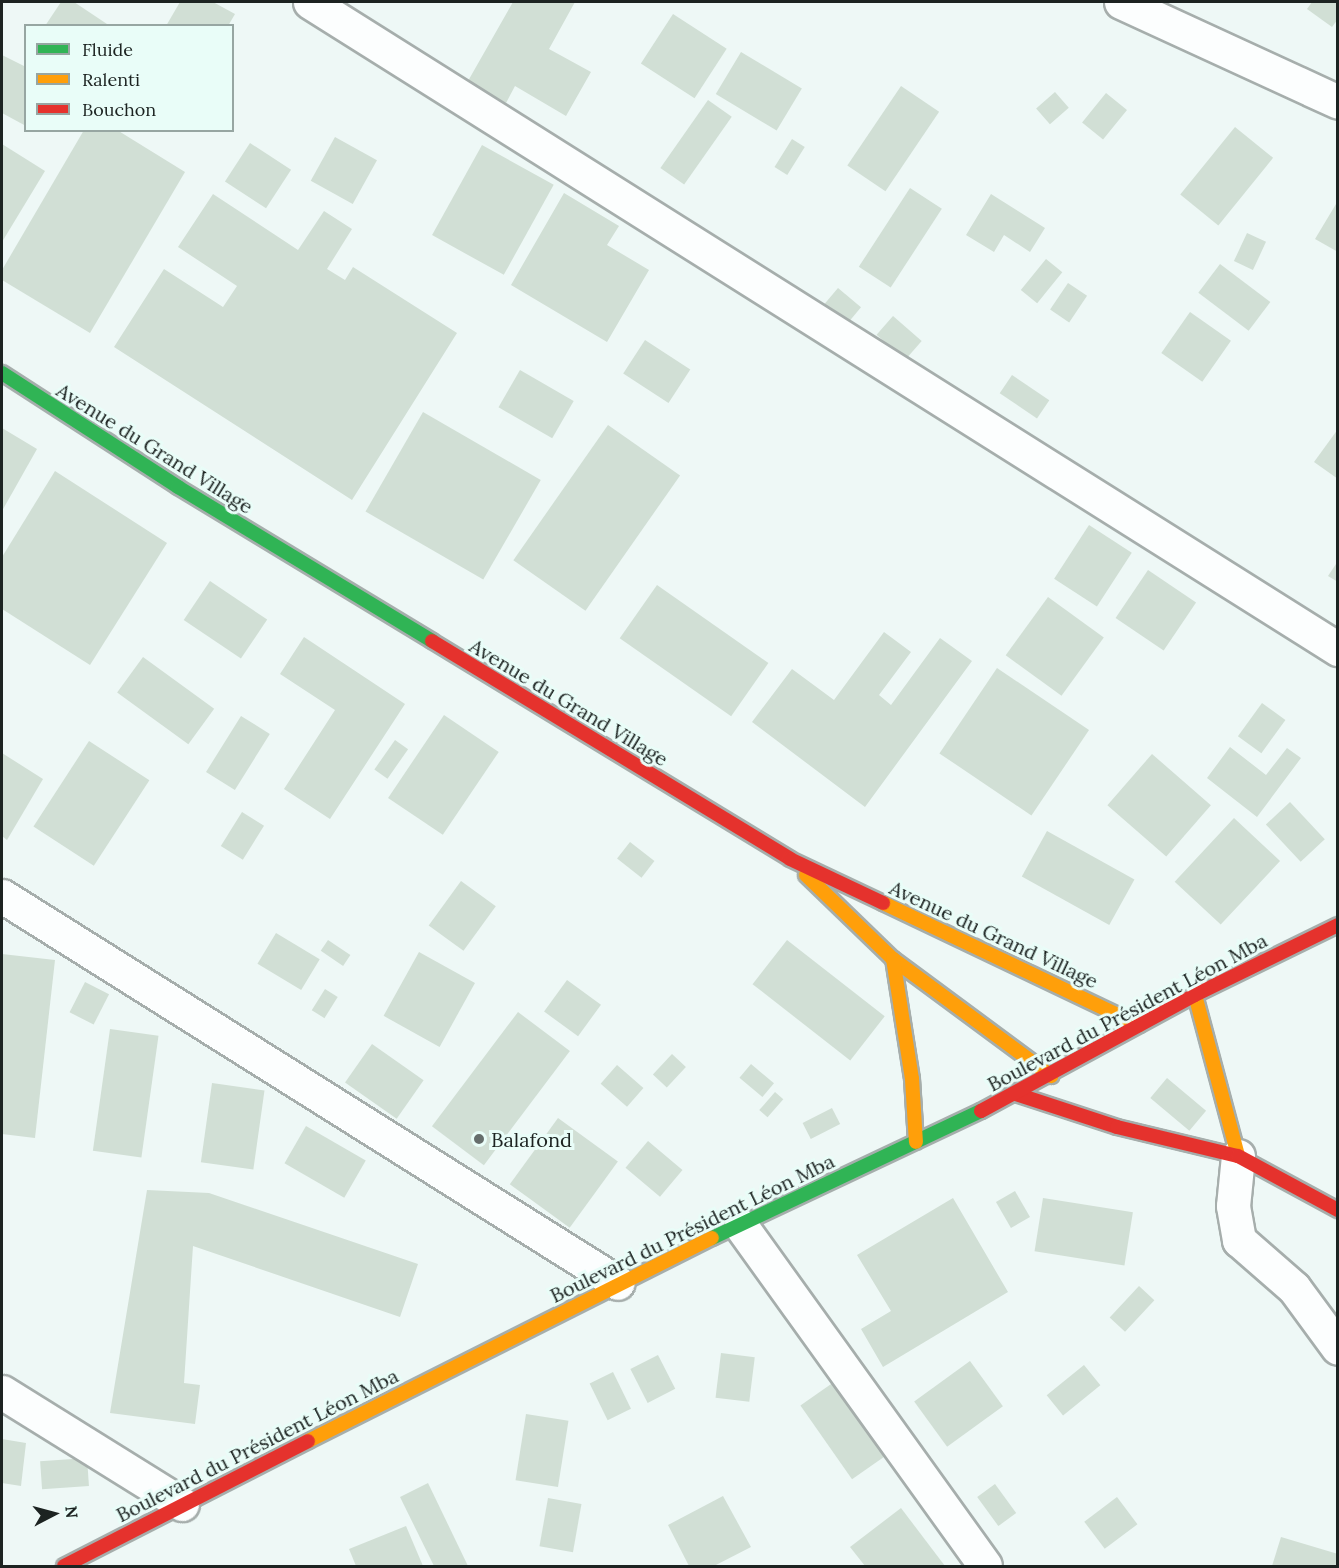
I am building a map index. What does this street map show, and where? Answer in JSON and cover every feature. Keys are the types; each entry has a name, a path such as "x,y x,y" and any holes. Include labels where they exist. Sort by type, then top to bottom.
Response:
{"street":[{"path":"310,2 1338,649"},
{"path":"1121,2 1338,102"},
{"name":"Avenue du Grand Village","path":"2,374 178,487 790,859 1139,1025"},
{"path":"790,859 893,959 1051,1076"},
{"path":"2,897 618,1283"},
{"name":"Boulevard du Président Léon Mba","path":"64,1566 618,1283 1016,1094 1195,995 1338,925"},
{"path":"893,959 912,1079 916,1142"},
{"path":"1195,995 1238,1156 1233,1206 1239,1240 1294,1288 1338,1348"},
{"path":"1016,1094 1117,1126 1238,1156 1338,1210"},
{"path":"741,1226 985,1566"},
{"path":"2,1392 182,1504"}],"building":[{"path":"61,2 74,2 107,24 46,24"},
{"path":"180,2 213,2 235,14 229,24 167,24"},
{"path":"513,2 575,2 549,49 591,72 566,116 515,86 506,103 468,81"},
{"path":"1312,2 1338,2 1338,19 1332,27 1307,9"},
{"path":"673,14 727,49 695,98 641,63"},
{"path":"741,52 802,89 777,131 716,94"},
{"path":"2,55 24,66 24,125 2,113"},
{"path":"901,86 939,112 885,191 847,166"},
{"path":"1055,92 1069,108 1050,124 1036,108"},
{"path":"1106,93 1127,110 1103,140 1082,123"},
{"path":"708,100 732,117 684,185 660,168"},
{"path":"1235,127 1273,158 1218,225 1180,195"},
{"path":"83,132 120,132 185,172 90,333 2,280 2,270"},
{"path":"335,137 377,160 353,204 311,181"},
{"path":"792,139 805,147 787,175 775,167"},
{"path":"250,143 291,170 266,208 225,182"},
{"path":"2,144 45,171 2,242"},
{"path":"482,145 554,185 504,275 432,235"},
{"path":"910,188 942,209 891,288 859,267"},
{"path":"564,193 619,226 607,245 649,270 607,342 511,285"},
{"path":"213,194 298,250 324,211 352,229 327,269 345,280 353,267 457,333 352,500 114,347 164,269 223,307 237,286 178,247"},
{"path":"991,194 1045,228 1030,252 1004,235 994,252 966,235"},
{"path":"1336,204 1338,205 1338,252 1315,239"},
{"path":"1247,233 1266,242 1253,270 1234,261"},
{"path":"1046,259 1062,272 1037,303 1021,290"},
{"path":"1220,264 1270,302 1249,331 1198,293"},
{"path":"1068,283 1087,296 1069,322 1050,310"},
{"path":"838,288 861,307 846,325 823,306"},
{"path":"1190,312 1231,341 1202,382 1161,353"},
{"path":"893,316 922,341 905,360 877,335"},
{"path":"645,340 690,369 669,403 623,374"},
{"path":"520,370 574,401 552,438 498,407"},
{"path":"1012,375 1049,400 1037,418 1000,393"},
{"path":"423,412 541,480 483,580 366,512"},
{"path":"608,425 680,475 585,611 513,560"},
{"path":"2,428 37,449 2,511"},
{"path":"1338,429 1338,479 1314,462"},
{"path":"55,471 167,543 90,665 2,609 2,557"},
{"path":"1089,525 1132,553 1097,606 1054,579"},
{"path":"1338,561 1338,582 1328,576"},
{"path":"1148,570 1196,602 1164,651 1116,618"},
{"path":"210,581 267,620 241,659 184,620"},
{"path":"657,585 768,663 731,716 620,638"},
{"path":"1048,597 1104,638 1062,696 1006,655"},
{"path":"884,632 911,652 879,695 891,705 940,638 972,661 865,807 752,722 792,669 834,700"},
{"path":"304,637 405,704 330,819 284,789 335,710 280,674"},
{"path":"143,657 214,709 188,744 117,693"},
{"path":"997,668 1089,730 1031,815 939,753"},
{"path":"1262,703 1285,720 1261,753 1238,736"},
{"path":"444,715 499,752 443,835 388,798"},
{"path":"241,716 270,734 235,790 206,772"},
{"path":"395,740 408,749 387,779 374,769"},
{"path":"89,741 149,780 94,866 33,827"},
{"path":"1230,747 1266,775 1287,748 1301,758 1257,817 1207,778"},
{"path":"2,753 43,779 7,840 2,836"},
{"path":"1152,754 1211,805 1166,856 1107,805"},
{"path":"1290,802 1325,839 1301,862 1266,825"},
{"path":"242,812 264,826 243,860 221,846"},
{"path":"1234,818 1280,861 1221,925 1175,882"},
{"path":"1047,831 1134,879 1109,925 1022,876"},
{"path":"630,842 654,861 641,878 617,859"},
{"path":"461,881 496,906 463,951 429,925"},
{"path":"276,933 320,959 301,990 257,964"},
{"path":"328,940 350,955 343,966 321,951"},
{"path":"787,940 885,1016 850,1060 753,984"},
{"path":"419,952 475,983 440,1047 384,1016"},
{"path":"2,954 55,960 35,1138 2,1134"},
{"path":"567,980 601,1005 578,1036 544,1012"},
{"path":"85,982 109,994 94,1025 70,1012"},
{"path":"325,989 338,997 324,1018 312,1010"},
{"path":"518,1012 570,1051 484,1165 432,1126"},
{"path":"110,1029 159,1036 141,1158 93,1151"},
{"path":"372,1044 424,1080 397,1119 345,1083"},
{"path":"672,1054 686,1067 667,1087 653,1074"},
{"path":"751,1064 774,1083 762,1097 739,1078"},
{"path":"617,1065 643,1088 627,1107 601,1084"},
{"path":"1167,1078 1206,1111 1189,1131 1150,1098"},
{"path":"212,1083 264,1090 253,1170 201,1162"},
{"path":"775,1092 783,1099 768,1117 759,1110"},
{"path":"832,1108 840,1124 811,1139 803,1123"},
{"path":"558,1118 618,1161 570,1228 510,1184"},
{"path":"306,1126 366,1160 344,1198 284,1163"},
{"path":"648,1141 682,1170 660,1197 626,1168"},
{"path":"147,1190 209,1193 418,1264 400,1317 193,1246 184,1383 200,1385 195,1424 110,1413"},
{"path":"1015,1191 1030,1217 1011,1228 996,1202"},
{"path":"953,1198 1008,1292 883,1367 861,1329 891,1311 857,1255"},
{"path":"1043,1198 1133,1212 1124,1266 1035,1251"},
{"path":"1139,1286 1154,1300 1125,1332 1110,1317"},
{"path":"721,1353 755,1357 749,1402 716,1398"},
{"path":"658,1355 675,1389 648,1403 630,1369"},
{"path":"970,1361 1003,1406 947,1447 914,1402"},
{"path":"1084,1365 1100,1385 1063,1415 1047,1395"},
{"path":"613,1372 631,1409 608,1420 590,1383"},
{"path":"834,1382 886,1456 852,1479 800,1406"},
{"path":"526,1414 568,1421 558,1487 516,1480"},
{"path":"2,1439 26,1443 21,1486 2,1483"},
{"path":"87,1458 89,1486 42,1489 40,1461"},
{"path":"428,1483 468,1566 434,1566 400,1497"},
{"path":"995,1484 1016,1513 998,1526 977,1497"},
{"path":"723,1496 751,1547 714,1566 689,1566 668,1525"},
{"path":"1117,1497 1137,1524 1105,1549 1084,1522"},
{"path":"548,1498 581,1504 573,1552 539,1546"},
{"path":"901,1508 945,1566 865,1566 850,1547"},
{"path":"406,1526 423,1566 356,1566 349,1549"},
{"path":"1281,1537 1338,1554 1338,1566 1272,1566"}],"traffic: fast":[{"path":"2,373 178,487 432,641"},
{"path":"712,1238 981,1111"}],"traffic: slow":[{"path":"806,875 893,959 1051,1076"},
{"path":"883,903 1139,1025"},
{"path":"893,959 912,1079 916,1142"},
{"path":"1195,995 1238,1156"},
{"path":"308,1441 712,1238"}],"traffic: jam":[{"path":"432,641 790,859 883,903"},
{"path":"981,1111 1195,995 1338,925"},
{"path":"1016,1094 1117,1127 1238,1156 1338,1210"},
{"path":"64,1566 308,1441"}],"place":[{"name":"Balafond","path":"479,1139"}]}
